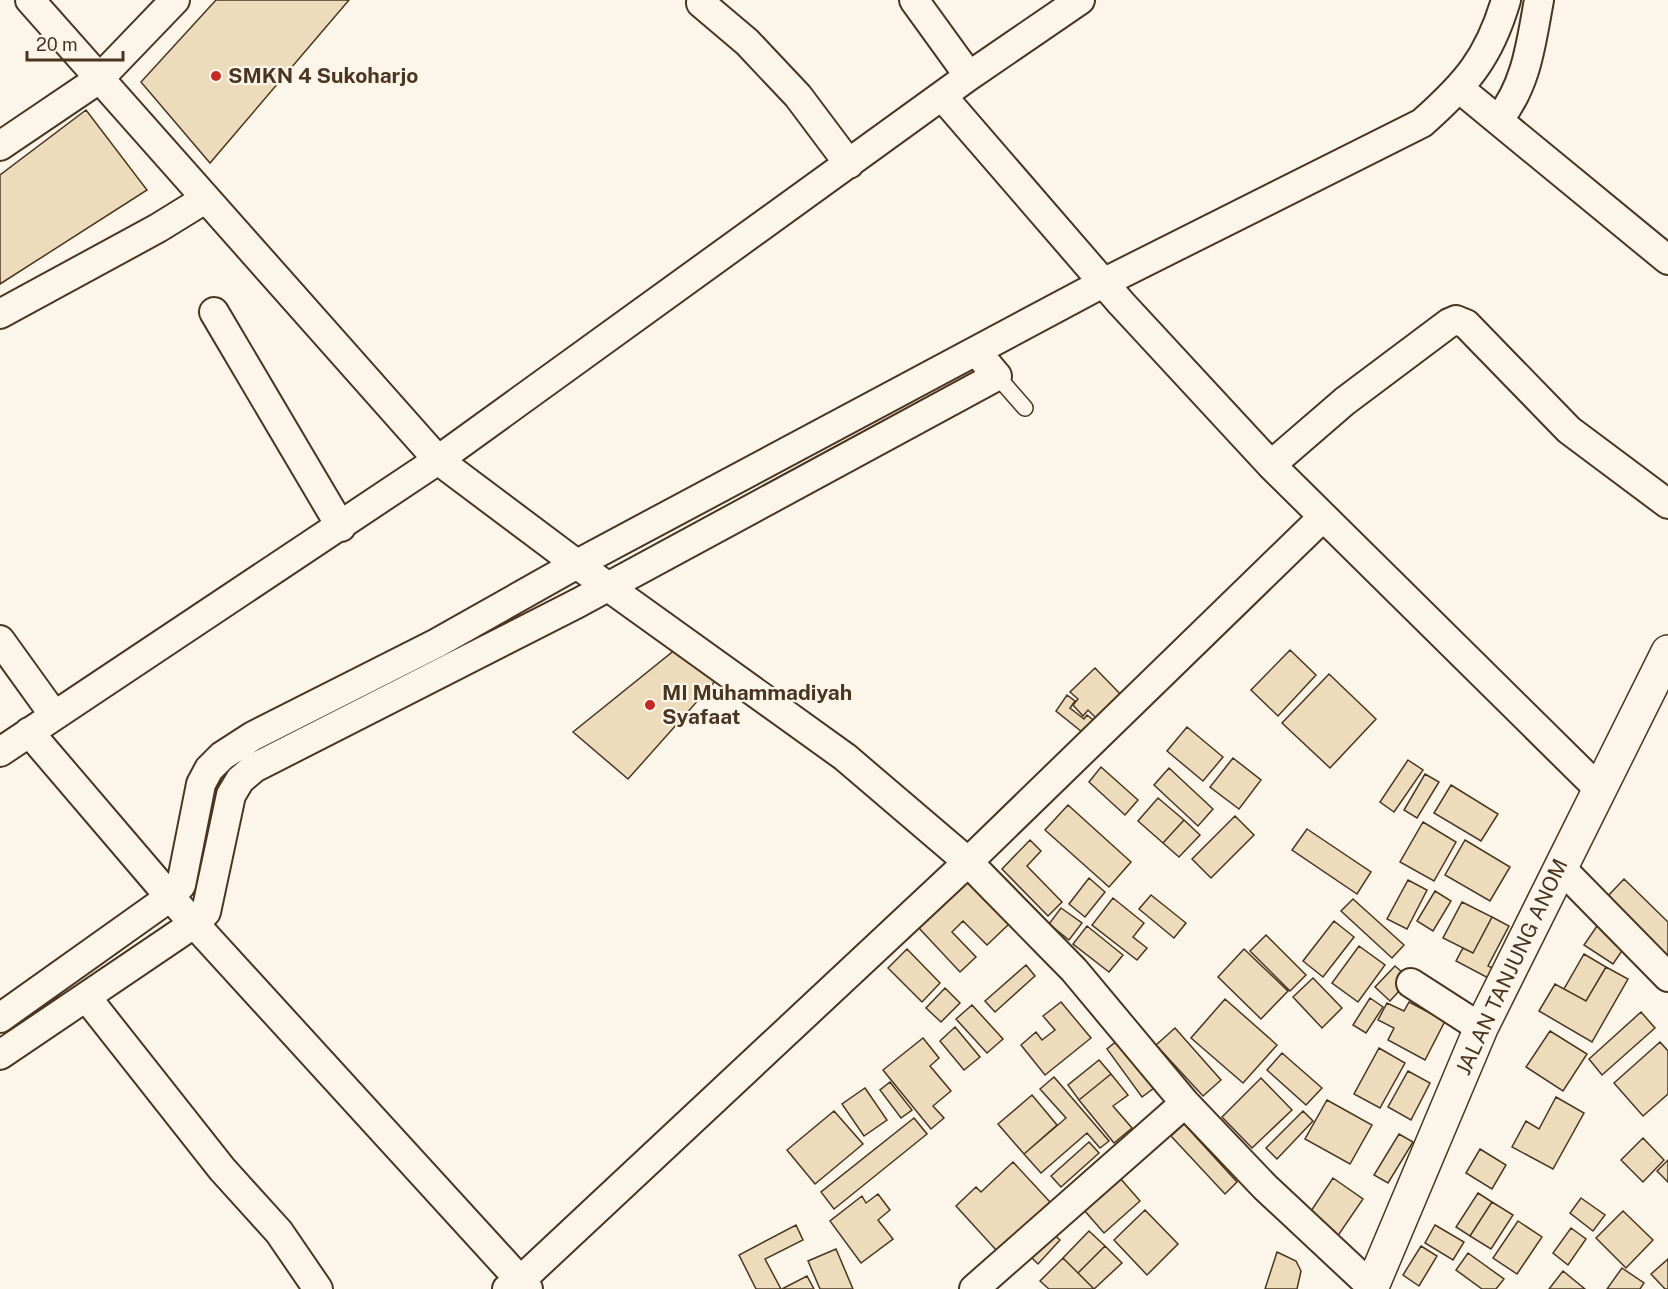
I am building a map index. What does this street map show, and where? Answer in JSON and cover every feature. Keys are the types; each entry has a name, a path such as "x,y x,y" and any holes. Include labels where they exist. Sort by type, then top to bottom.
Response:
{"main road":[{"name":"JALAN TANJUNG ANOM","path":"1371,1288 1480,1028 1668,652"}],"street":[{"path":"30,0 438,460 592,575 845,757 968,862 1074,970 1185,1103 1265,1187 1371,1288"},
{"path":"0,146 99,78 175,0"},
{"path":"914,0 969,76"},
{"path":"0,752 341,527 438,460 969,76 1080,0"},
{"path":"0,1018 182,910 206,912 231,795 240,780 254,768 592,575 987,364 1110,291 1422,123 1463,93 1495,34 1506,0"},
{"path":"1495,116 1510,106 1526,72 1539,0"},
{"path":"701,3 747,42 798,96 849,164"},
{"path":"1463,93 1495,116 1668,260"},
{"path":"942,96 1110,291 1271,465 1322,518 1598,788"},
{"path":"0,314 158,228 205,199"},
{"path":"214,312 341,527"},
{"path":"1271,465 1363,387 1456,320 1466,324 1569,430 1668,504"},
{"path":"0,1055 87,998 182,910 181,885 201,784 209,769 222,756 253,736 437,643 592,575 827,450"},
{"path":"29,732 182,910 519,1286 968,862 1322,518"},
{"path":"0,640 54,715"},
{"path":"1560,867 1668,978"},
{"path":"1412,983 1480,1028"},
{"path":"87,998 222,1169 279,1232 318,1289"},
{"path":"974,1289 1185,1103"}],"lane":[{"path":"987,364 1024,408"}],"building":[{"name":"SMKN 4 Sukoharjo","path":"216,0 349,0 210,163 141,82"},
{"path":"86,110 147,190 0,284 0,175"},
{"name":"MI Muhammadiyah Syafaat","path":"676,649 718,678 628,779 573,732"},
{"path":"1290,650 1316,675 1278,716 1251,690"},
{"path":"1095,668 1128,702 1104,726 1088,710 1083,716 1073,705 1078,699 1070,692"},
{"path":"1329,674 1376,719 1330,768 1282,723"},
{"path":"1067,695 1075,701 1070,708 1084,719 1087,715 1102,727 1092,740 1056,711"},
{"path":"1187,727 1223,757 1203,781 1167,751"},
{"path":"1233,758 1261,780 1239,809 1210,787"},
{"path":"1408,760 1423,770 1394,812 1380,802"},
{"path":"1101,767 1138,800 1125,815 1089,782"},
{"path":"1169,768 1213,809 1198,826 1154,785"},
{"path":"1425,774 1439,782 1417,818 1404,810"},
{"path":"1451,785 1498,814 1481,841 1434,813"},
{"path":"1158,798 1184,820 1163,843 1138,821"},
{"path":"1068,805 1131,862 1109,887 1045,830"},
{"path":"1235,816 1254,835 1211,878 1192,859"},
{"path":"1184,820 1200,835 1179,857 1163,843"},
{"path":"1423,822 1456,842 1434,881 1400,862"},
{"path":"1307,829 1371,872 1357,894 1292,850"},
{"path":"1030,840 1041,851 1027,866 1062,902 1048,916 1002,869"},
{"path":"1465,840 1510,867 1490,901 1445,875"},
{"path":"1089,878 1105,892 1085,917 1069,904"},
{"path":"1624,879 1668,922 1668,958 1606,898"},
{"path":"967,880 1009,924 987,945 963,921 952,932 976,957 960,972 918,927"},
{"path":"1408,880 1427,890 1407,929 1387,919"},
{"path":"1435,891 1451,901 1433,931 1417,921"},
{"path":"1151,895 1186,923 1174,938 1139,909"},
{"path":"1113,898 1144,923 1133,937 1147,948 1137,960 1092,925"},
{"path":"1353,899 1404,945 1392,958 1341,911"},
{"path":"1462,902 1492,917 1473,953 1443,938"},
{"path":"1061,908 1082,923 1069,940 1049,924"},
{"path":"1492,917 1509,926 1488,966 1497,970 1492,980 1456,961 1463,948 1473,953"},
{"path":"1334,921 1354,937 1323,977 1303,961"},
{"path":"1599,923 1628,942 1613,964 1584,945"},
{"path":"1087,926 1123,955 1109,972 1073,944"},
{"path":"1266,935 1306,975 1290,991 1250,951"},
{"path":"1359,946 1385,965 1358,1002 1332,983"},
{"path":"907,949 940,983 922,1002 888,968"},
{"path":"1244,949 1288,991 1261,1019 1218,977"},
{"path":"1584,954 1606,967 1586,1001 1564,989"},
{"path":"1026,965 1035,976 995,1012 985,1001"},
{"path":"1395,966 1410,979 1390,1001 1375,987"},
{"path":"1606,967 1628,979 1592,1042 1539,1011 1555,984 1586,1001"},
{"path":"1313,978 1342,1008 1322,1028 1293,997"},
{"path":"945,988 960,1003 941,1022 926,1008"},
{"path":"1370,998 1383,1007 1366,1033 1353,1025"},
{"path":"1225,999 1277,1045 1243,1083 1191,1038"},
{"path":"1061,1002 1091,1038 1045,1075 1021,1045 1036,1032 1042,1040 1055,1030 1043,1016"},
{"path":"1409,1002 1445,1021 1425,1060 1388,1040 1394,1028 1378,1020 1387,1003 1404,1011"},
{"path":"972,1005 1003,1039 987,1053 956,1019"},
{"path":"1641,1012 1655,1028 1602,1075 1589,1059"},
{"path":"955,1027 980,1057 964,1070 940,1041"},
{"path":"1175,1028 1221,1080 1203,1096 1156,1045"},
{"path":"1550,1031 1587,1054 1563,1091 1526,1067"},
{"path":"923,1038 939,1058 930,1066 951,1091 933,1106 944,1118 931,1129 883,1070"},
{"path":"1118,1040 1154,1088 1142,1097 1107,1049"},
{"path":"1660,1042 1668,1051 1668,1094 1643,1116 1614,1083"},
{"path":"1379,1048 1405,1063 1380,1108 1354,1094"},
{"path":"1282,1053 1322,1088 1306,1105 1267,1070"},
{"path":"1099,1060 1111,1074 1079,1100 1068,1085"},
{"path":"1408,1071 1430,1083 1411,1120 1388,1107"},
{"path":"1111,1074 1128,1095 1113,1106 1132,1128 1114,1143 1079,1100"},
{"path":"1054,1077 1109,1141 1100,1148 1087,1133 1041,1173 1024,1154 1066,1118 1040,1089"},
{"path":"1261,1078 1292,1110 1252,1148 1222,1117"},
{"path":"890,1082 912,1110 901,1118 880,1090"},
{"path":"865,1088 887,1120 864,1136 842,1104"},
{"path":"1032,1095 1057,1125 1024,1154 998,1124"},
{"path":"1556,1097 1584,1113 1553,1169 1512,1147 1526,1121 1539,1129"},
{"path":"1327,1100 1372,1125 1350,1164 1305,1139"},
{"path":"834,1111 863,1144 815,1184 787,1150"},
{"path":"1303,1111 1313,1121 1277,1159 1266,1148"},
{"path":"914,1118 927,1134 834,1209 821,1192"},
{"path":"1184,1124 1237,1182 1225,1194 1171,1136"},
{"path":"1399,1134 1413,1142 1388,1183 1374,1175"},
{"path":"1643,1138 1664,1160 1643,1182 1621,1160"},
{"path":"1089,1142 1099,1153 1061,1187 1051,1176"},
{"path":"1480,1149 1506,1165 1492,1189 1466,1173"},
{"path":"1668,1160 1668,1182 1657,1171"},
{"path":"1013,1162 1050,1202 997,1251 956,1206 976,1187 981,1192"},
{"path":"1120,1178 1140,1201 1104,1233 1084,1210"},
{"path":"1333,1178 1363,1199 1337,1237 1307,1217"},
{"path":"1478,1193 1492,1202 1470,1236 1456,1227"},
{"path":"878,1194 890,1210 878,1220 893,1239 861,1263 830,1221 862,1196 866,1203"},
{"path":"1581,1198 1605,1215 1593,1231 1570,1213"},
{"path":"1492,1202 1513,1215 1491,1249 1470,1236"},
{"path":"1145,1210 1178,1244 1147,1275 1114,1240"},
{"path":"1623,1211 1653,1240 1626,1268 1596,1238"},
{"path":"1518,1221 1542,1237 1517,1274 1493,1258"},
{"path":"796,1225 803,1240 765,1259 781,1289 756,1289 739,1255"},
{"path":"1435,1225 1464,1242 1453,1260 1425,1243"},
{"path":"1571,1228 1586,1239 1568,1265 1553,1253"},
{"path":"1049,1230 1060,1240 1038,1264 1027,1253"},
{"path":"1089,1231 1105,1246 1078,1273 1063,1258"},
{"path":"1105,1246 1122,1263 1094,1289 1078,1273"},
{"path":"1421,1246 1437,1256 1419,1286 1403,1275"},
{"path":"836,1249 853,1289 820,1289 808,1261"},
{"path":"1277,1252 1296,1261 1301,1271 1297,1289 1265,1289"},
{"path":"1468,1253 1504,1279 1496,1289 1482,1289 1456,1270"},
{"path":"1063,1258 1094,1289 1049,1289 1040,1281"},
{"path":"1668,1259 1668,1289 1665,1289 1651,1274"},
{"path":"1622,1268 1644,1283 1640,1289 1607,1289"},
{"path":"1563,1271 1585,1289 1549,1289"},
{"path":"807,1276 814,1289 782,1289"}],"place":[{"name":"SMKN 4 Sukoharjo","path":"216,76"},
{"name":"MI Muhammadiyah Syafaat","path":"650,705"}]}
